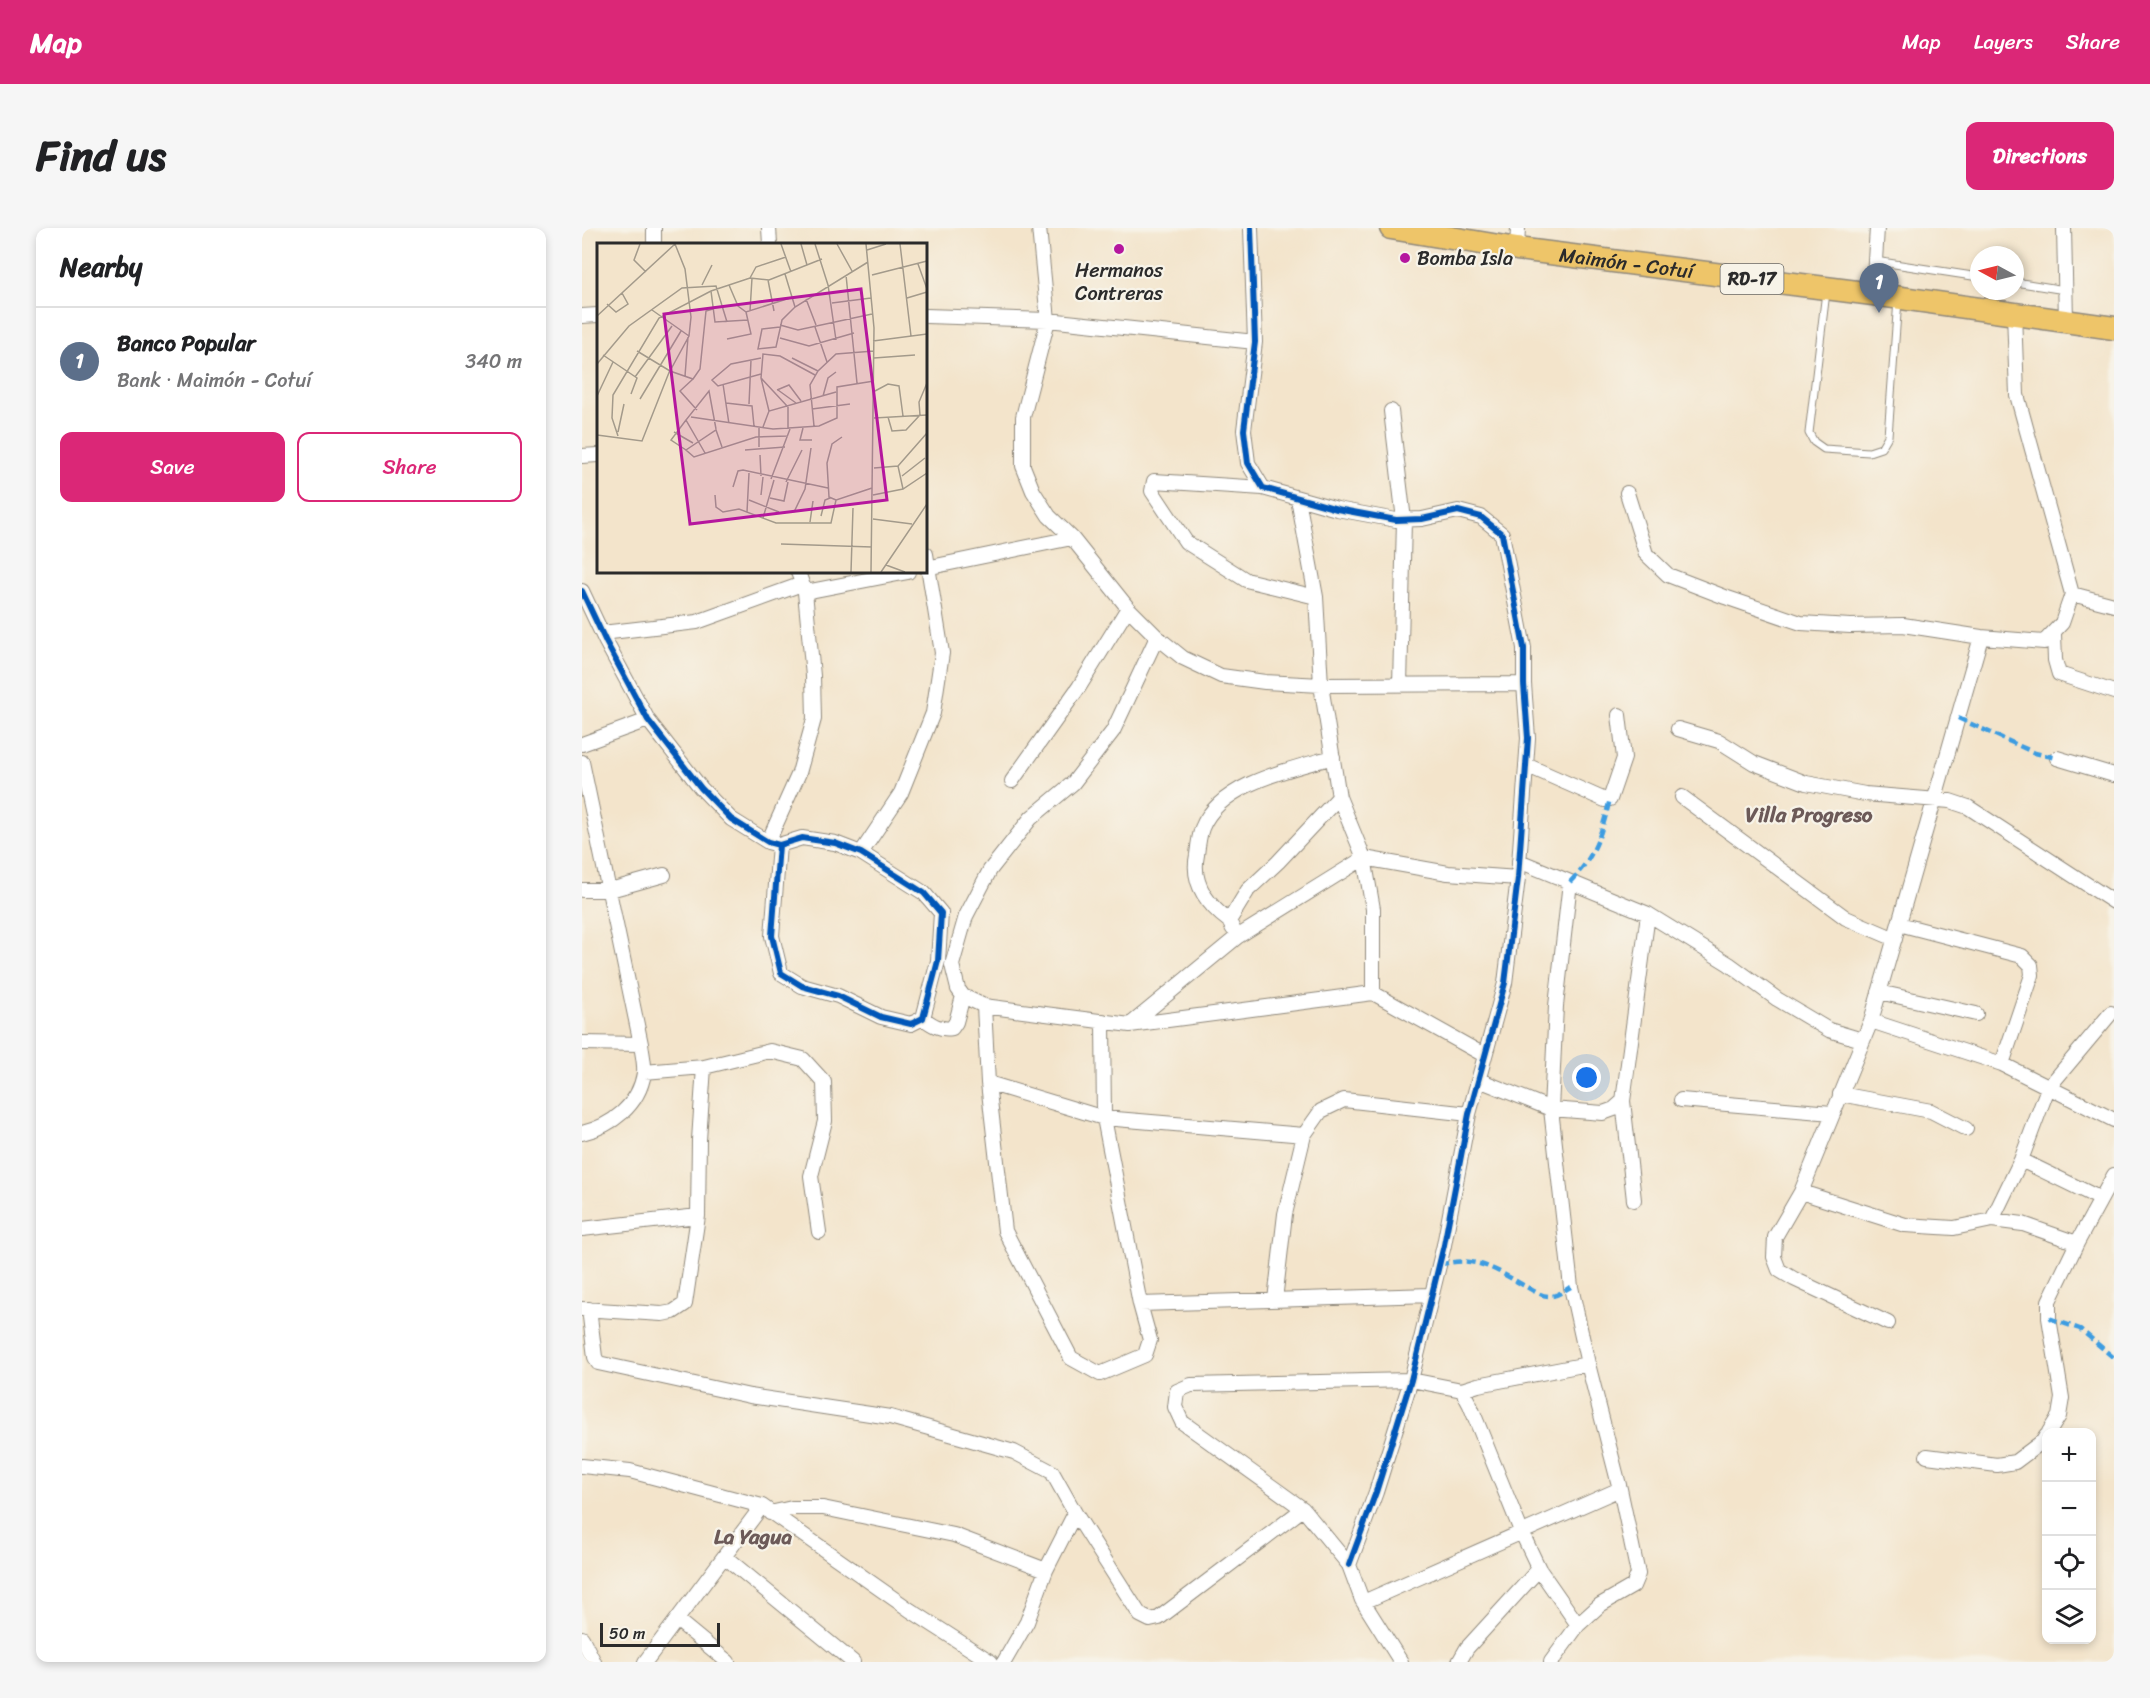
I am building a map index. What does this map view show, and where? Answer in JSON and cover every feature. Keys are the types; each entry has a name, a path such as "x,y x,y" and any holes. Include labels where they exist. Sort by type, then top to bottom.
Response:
{"main road":[{"name":"Maimón - Cotuí","path":"1399,228 1518,239 1827,288 2114,328"}],"street":[{"path":"769,228 770,243"},
{"path":"1039,228 1048,320 1023,417 1023,466 1033,491 1049,516 1072,538 1128,608 1157,638 1183,658 1221,676 1265,682 1321,685 1524,684"},
{"path":"1251,228 1255,342 1244,430 1248,463 1263,488"},
{"path":"1873,294 1877,228"},
{"path":"2064,228 2066,321"},
{"path":"1627,494 1646,554 1668,575 1801,623 1850,626 1903,625 1981,637 2044,642 2062,623 2072,594 2017,395 2014,314"},
{"path":"582,316 597,315"},
{"path":"927,316 1048,320 1255,342"},
{"path":"1391,411 1404,520 1400,685"},
{"path":"582,456 597,455"},
{"path":"1316,597 1246,580 1186,542 1152,491 1154,481 1263,488 1367,516 1404,520 1422,519 1458,511 1481,517 1502,534 1524,648 1528,738 1518,878 1505,983 1469,1114 1444,1245 1411,1380 1376,1492 1349,1565"},
{"path":"1298,499 1316,597 1321,685 1339,797 1364,858 1373,909 1373,993"},
{"path":"927,563 1072,538"},
{"path":"861,853 901,793 933,713 942,653 927,569"},
{"path":"602,633 697,622 802,583 898,573"},
{"path":"582,591 648,720 701,788 731,819 773,844 802,838 835,843 861,853 924,893 941,913 938,962 923,1018 911,1024 880,1017 837,996 802,986 781,974 772,936 773,844 800,773 814,719 813,676 802,583"},
{"path":"2072,594 2114,605"},
{"path":"1012,781 1079,687 1128,608"},
{"path":"2054,634 2055,660 2060,674 2114,692"},
{"path":"1888,1323 1779,1270 1774,1257 1775,1237 1801,1192 1871,1021 1981,637"},
{"path":"1157,638 1113,731 1073,783 1031,818 990,870 966,916 952,965 958,989 963,996 984,1005 1130,1025 1373,993 1484,1054"},
{"path":"1526,765 1605,800 1611,799 1624,758 1619,716"},
{"path":"582,744 648,720"},
{"path":"1678,729 1719,741 1754,763 1806,783 1865,794 1950,801 1968,807 2114,902"},
{"path":"1237,937 1230,921 1215,910 1201,892 1195,864 1202,827 1217,805 1259,778 1333,757"},
{"path":"2057,758 2114,775"},
{"path":"582,762 641,1044 644,1072 633,1103 596,1130 582,1133"},
{"path":"1230,921 1248,890 1278,862 1339,797"},
{"path":"1682,797 1762,854 1845,918 1894,939"},
{"path":"1130,1025 1237,937 1364,858 1448,873 1518,878"},
{"path":"1519,861 1648,914 1729,964 1776,999 1829,1030 1862,1040"},
{"path":"582,890 610,890 663,874"},
{"path":"1551,1662 1578,1625 1600,1605 1633,1586 1638,1574 1620,1489 1570,1287 1551,1109 1556,1006 1570,882"},
{"path":"1634,1200 1623,1101 1648,914"},
{"path":"1899,924 2022,956 2031,965 2031,975 2002,1064"},
{"path":"1879,992 1976,1014"},
{"path":"923,1018 944,1030 952,1028 956,1022 963,996"},
{"path":"984,1005 988,1083 1005,1231 1071,1359 1100,1374 1145,1355 1150,1340 1140,1304 1104,1118 1103,1021"},
{"path":"1992,1220 2021,1160 2048,1088 2111,1013"},
{"path":"1871,1021 2002,1064 2114,1120"},
{"path":"582,1043 641,1044"},
{"path":"644,1072 704,1067 770,1051 803,1059 824,1082 825,1121 811,1176 819,1232"},
{"path":"704,1067 699,1140 698,1216 685,1304 673,1312 662,1314 586,1309 598,1363 750,1396 890,1417 1014,1452 1052,1472 1140,1616 1150,1620 1159,1618 1303,1509"},
{"path":"1479,1080 1551,1109 1603,1113 1614,1109 1623,1101"},
{"path":"988,1083 1104,1118 1304,1135"},
{"path":"1840,1094 1931,1111 1966,1129"},
{"path":"1275,1300 1285,1214 1304,1135 1321,1111 1344,1100 1469,1114"},
{"path":"1681,1100 1833,1113"},
{"path":"2021,1160 2101,1199"},
{"path":"2052,1428 2059,1416 2062,1398 2049,1318 2049,1301 2114,1175"},
{"path":"1801,1192 1905,1225 1954,1228 1992,1220 2023,1224 2077,1243"},
{"path":"582,1229 698,1216"},
{"path":"1140,1304 1431,1295"},
{"path":"1401,1662 1362,1600 1349,1565 1303,1509 1182,1422 1175,1407 1177,1392 1191,1385 1411,1380 1462,1390 1478,1384 1588,1364"},
{"path":"1462,1390 1539,1569 1578,1625"},
{"path":"1927,1456 1996,1466 2015,1462 2042,1442"},
{"path":"582,1466 630,1471 766,1510 910,1610 991,1662"},
{"path":"1362,1600 1368,1600 1620,1489"},
{"path":"645,1662 725,1557 766,1510 823,1509 954,1535 1046,1570"},
{"path":"1004,1662 1027,1622 1046,1570 1076,1513"},
{"path":"725,1557 853,1662"},
{"path":"1459,1662 1467,1648 1539,1569"},
{"path":"677,1620 728,1662"},
{"path":"582,1638 594,1662"}],"lane":[{"path":"1875,261 1970,276"},
{"path":"2024,283 2065,290"},
{"path":"1827,288 1809,433 1814,442 1824,449 1869,452 1881,448 1888,436 1899,298"}],"marked path":[{"path":"1958,718 2035,753 2057,758"},
{"path":"1570,882 1592,853 1604,823 1610,799"},
{"path":"1439,1265 1451,1262 1473,1262 1502,1273 1546,1296 1555,1295 1571,1287"},
{"path":"2049,1318 2080,1329 2114,1358"}],"cycle path":[{"path":"1251,228 1255,342 1244,430 1248,463 1263,488 1337,509 1396,520 1422,519 1458,511 1481,517 1502,534 1524,648 1528,738 1518,878 1505,983 1469,1114 1444,1245 1411,1380 1376,1492 1349,1565"},
{"path":"582,591 606,642 648,720 701,788 731,819 768,842 779,845 802,838 835,843 861,853 924,893 941,913 938,961 923,1018 911,1024 881,1017 838,996 802,986 781,973 772,936 779,845"}],"place":[{"name":"Hermanos Contreras","path":"1119,249"},
{"name":"Bomba Isla","path":"1405,258"},
{"name":"Banco Popular","path":"1879,313"}],"district":[{"name":"Villa Progreso","path":"1809,815"},
{"name":"La Yagua","path":"753,1537"}]}
